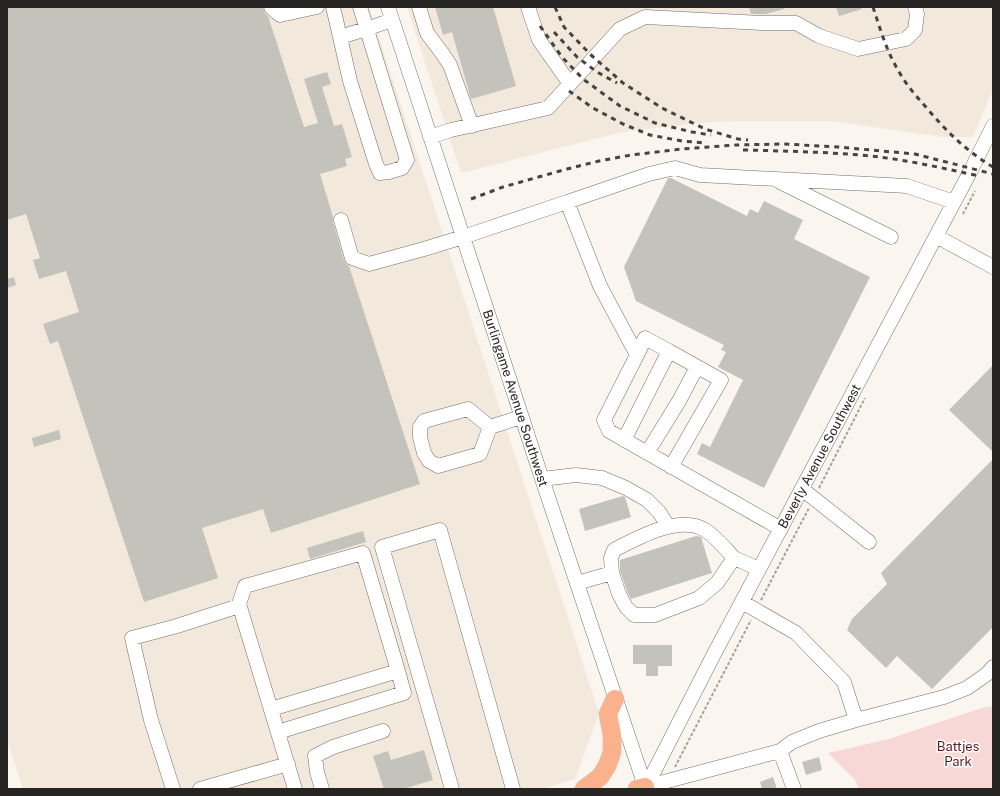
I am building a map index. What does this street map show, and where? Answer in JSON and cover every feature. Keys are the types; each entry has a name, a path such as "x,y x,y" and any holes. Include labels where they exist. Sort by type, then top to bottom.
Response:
{"main road":[{"path":"584,789 600,777 607,766 612,752 612,735 608,714 615,699"}],"street":[{"path":"271,7 280,15 317,7"},
{"path":"333,7 350,81 376,164 380,173 389,172 402,168 407,160 360,7"},
{"path":"419,7 427,33 450,65 472,126"},
{"path":"528,7 540,40 570,84"},
{"path":"430,137 451,130 548,108 620,29 646,17 762,23 796,23 819,36 858,49 906,39 915,30 917,14 915,7"},
{"path":"340,37 366,29 390,13"},
{"name":"Burlingame Avenue Southwest","path":"390,13 643,788"},
{"name":"Beverly Avenue Southwest","path":"643,788 992,132"},
{"path":"341,220 352,258 369,264 463,237 649,174 675,168 700,175 907,186 954,202"},
{"path":"775,179 891,237"},
{"path":"567,202 600,286 637,355"},
{"path":"936,236 993,267"},
{"path":"671,467 721,380 645,338 604,420 609,431 671,467 780,529"},
{"path":"624,440 669,351"},
{"path":"647,453 679,401 697,367"},
{"path":"468,409 490,427 480,454 438,466 429,462 424,453 420,437 420,427 424,421 468,409"},
{"path":"490,427 522,417"},
{"path":"542,480 576,475 602,478 626,488 647,500 659,512 668,526"},
{"path":"802,489 869,542"},
{"path":"734,558 717,583 699,598 655,615 634,615 626,608 619,594 612,573 611,558 614,550 634,540 668,526 690,524 704,529 718,540 734,558 759,569"},
{"path":"452,789 382,547 440,530 513,789"},
{"path":"278,732 404,693 363,552 245,586 239,604 295,789"},
{"path":"577,583 612,573"},
{"path":"742,602 796,633 844,682 856,720"},
{"path":"172,789 151,720 132,638 177,626 239,606"},
{"path":"643,788 780,751 792,742 819,731 944,697 967,688 987,674 993,667"},
{"path":"270,709 398,672"},
{"path":"322,789 317,772 315,756 333,747 384,731"},
{"path":"780,751 794,789"},
{"path":"200,789 288,764"}],"path":[{"path":"962,215 975,190"},
{"path":"674,770 867,394"}],"shaded area":[{"path":"7,7 369,7 599,713 575,779 542,789 23,789 7,739"},
{"path":"407,7 992,7 993,89 973,137 943,137 832,121 738,121 699,123 622,132 461,173"}],"green space":[{"name":"Battjes Park","path":"993,706 993,789 859,789 855,780 828,753 889,739 982,708"}],"building":[{"path":"7,7 263,7 268,16 304,127 318,123 304,79 327,72 331,84 322,87 334,126 342,124 352,157 345,159 347,166 320,174 344,260 349,266 420,484 271,533 263,509 202,528 218,578 144,602 58,341 50,344 43,324 79,312 66,271 39,279 33,260 40,258 26,214 7,220"},
{"path":"435,7 493,7 516,86 471,99 452,32 443,35"},
{"path":"749,7 784,7 784,9 766,14 751,14"},
{"path":"836,7 861,7 862,9 839,16"},
{"path":"668,178 671,178 747,216 750,209 758,213 764,201 803,220 794,239 870,277 764,488 697,454 702,443 710,447 743,380 718,367 726,352 721,350 724,345 636,301 624,267"},
{"path":"14,277 16,285 7,288 7,279"},
{"path":"993,365 993,452 949,410"},
{"path":"59,430 61,439 34,447 32,438"},
{"path":"993,459 993,627 932,689 897,656 886,668 847,630 852,619 887,584 881,573"},
{"path":"623,496 625,497 631,517 585,531 579,509"},
{"path":"363,531 366,542 310,559 307,548"},
{"path":"696,536 701,537 712,573 631,599 620,571 620,560"},
{"path":"633,645 672,645 672,666 658,666 658,676 646,676 646,664 633,664"},
{"path":"424,750 433,780 403,789 384,789 373,756 388,751 391,760"},
{"path":"819,757 822,770 806,775 802,762"},
{"path":"773,777 777,789 762,789 760,782"}],"railway":[{"path":"555,7 564,27 591,55 623,83 662,108 705,129 738,139 748,140"},
{"path":"873,7 890,55 910,89 956,140 993,167"},
{"path":"540,26 562,57 583,79 620,106 655,123 711,135"},
{"path":"554,32 577,57 597,72 617,83"},
{"path":"569,91 593,108 623,124 650,135 682,141 706,143"},
{"path":"471,199 503,187 599,161 631,155 682,149 736,145 784,144 915,154 993,174"},
{"path":"743,150 871,156 912,162 979,176"}]}
